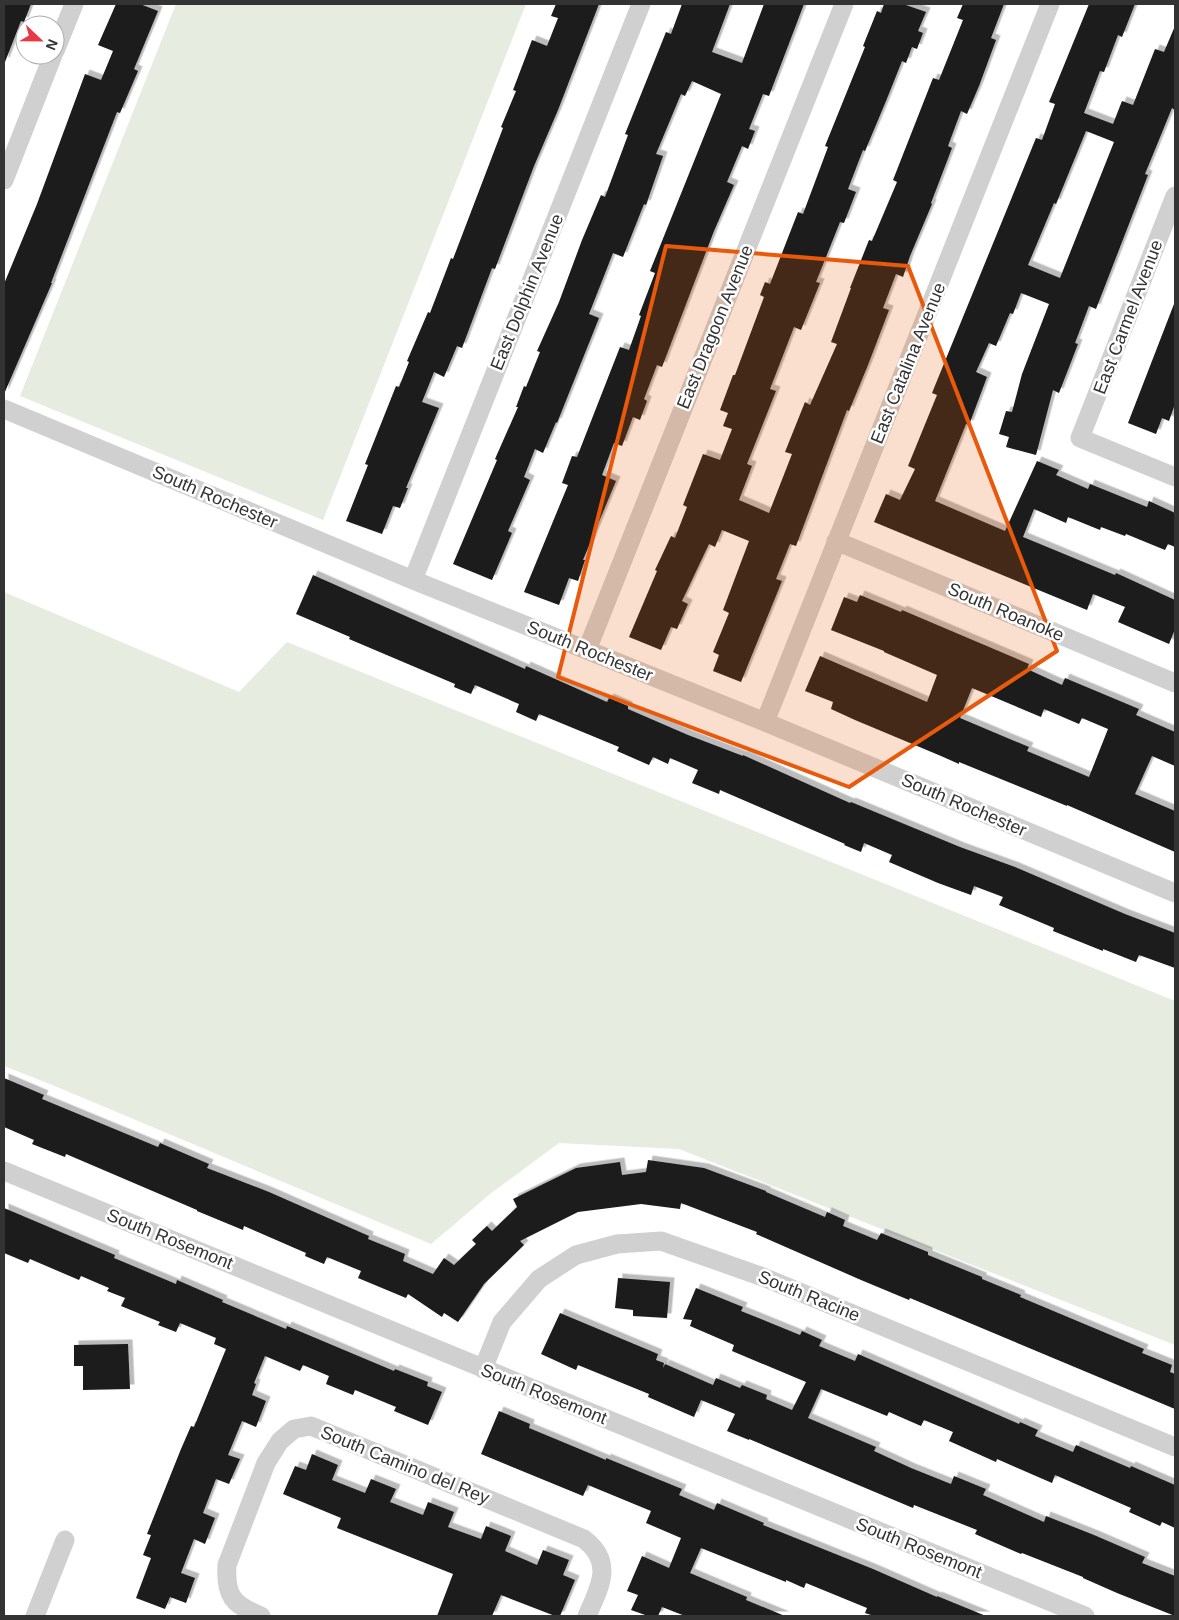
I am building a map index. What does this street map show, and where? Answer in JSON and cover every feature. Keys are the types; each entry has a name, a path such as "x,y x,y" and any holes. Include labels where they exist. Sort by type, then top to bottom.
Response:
{"street":[{"path":"65,26 74,4"},
{"name":"East Dolphin Avenue","path":"413,580 641,4"},
{"name":"East Dragoon Avenue","path":"586,650 844,4"},
{"name":"East Catalina Avenue","path":"765,722 1050,4"},
{"path":"4,180 50,65"},
{"name":"East Carmel Avenue","path":"1175,196 1080,438 1175,477"},
{"name":"South Rochester","path":"4,409 413,580 765,722 1175,893"},
{"name":"South Roanoke","path":"836,542 1175,683"},
{"name":"South Rosemont","path":"4,1171 1085,1616"},
{"name":"South Racine","path":"483,1369 502,1322 539,1279 576,1255 617,1244 661,1241 763,1277 1175,1447"},
{"name":"South Camino del Rey","path":"261,1616 241,1606 231,1596 226,1582 227,1565 266,1463 280,1441 294,1429 312,1426 584,1539 595,1548 602,1566 602,1581 587,1616"},
{"path":"35,1616 65,1540"}],"highlighted area":[{"path":"666,246 908,266 1057,651 849,787 558,677"}],"shaded area":[{"path":"176,4 526,4 323,520 20,396"},
{"path":"4,592 239,692 287,642 1175,1001 1175,1345 679,1149 559,1143 490,1194 431,1244 4,1066"}],"building":[{"path":"4,4 31,4 27,15 15,15 15,36 4,62"},
{"path":"116,4 140,4 158,11 134,69 138,71 120,113 117,112 52,283 4,394 4,284 37,204 85,74 101,80 113,51 98,45"},
{"path":"556,4 599,4 495,269 492,268 462,348 457,346 444,377 434,372 422,402 439,408 406,488 408,488 400,508 393,506 382,534 346,521 368,465 365,464 396,386 399,387 409,362 407,361 428,312 430,313 451,258 453,259 503,128 501,127 516,91 513,90 532,40 547,46 558,18 551,16"},
{"path":"682,4 730,4 712,52 742,63 764,4 804,4 769,96 763,94 749,129 755,131 748,149 742,146 727,182 734,185 714,231 662,367 657,365 644,399 647,401 640,420 633,417 622,446 614,443 602,475 616,481 583,560 585,560 578,581 569,578 559,605 524,592 568,485 562,483 572,456 577,457 620,347 629,350 641,316 639,315 655,273 650,271 721,94 692,81 685,96 681,94 656,154 663,156 646,205 644,204 623,257 613,253 589,314 599,318 543,453 535,449 524,477 530,480 508,531 512,533 492,580 453,564 497,460 495,459 518,407 516,407 524,386 526,387 540,352 537,351 559,302 582,240 601,195 605,197 628,135 625,134 666,32 671,34"},
{"path":"884,4 903,4 926,12 918,31 923,33 917,49 912,47 906,63 902,61 865,151 863,150 848,189 856,192 844,223 840,222 816,282 820,283 801,330 794,327 770,389 776,391 747,464 752,466 739,500 769,513 792,454 785,452 805,402 810,405 837,344 831,342 850,288 869,240 872,241 897,182 893,180 933,78 939,80 963,20 957,18 963,4 1004,4 991,38 996,40 979,86 967,114 961,111 948,146 952,148 932,204 903,277 896,274 883,308 889,310 849,411 847,410 796,546 790,544 776,579 782,581 741,682 713,671 719,655 713,652 729,613 723,610 749,541 722,530 715,547 709,544 682,601 688,604 677,629 671,627 661,650 629,637 657,571 655,570 671,536 675,538 687,507 683,505 703,454 720,460 732,429 723,426 728,413 720,410 764,297 760,295 765,282 770,284 798,212 803,214 828,147 825,146 865,47 863,46 877,11 881,13"},
{"path":"1089,4 1135,4 1122,37 1118,35 1104,72 1100,71 1084,113 1113,124 1122,101 1133,105 1155,49 1164,52 1175,26 1175,110 1172,108 1145,174 1148,175 1096,309 1089,306 1075,343 1078,344 1059,393 1053,390 1036,455 1006,447 1009,437 999,434 1006,411 1012,412 1022,374 1049,304 1021,293 1013,314 1010,313 996,346 989,343 976,372 987,377 969,425 966,424 935,501 1005,531 1037,461 1059,470 1056,475 1088,489 1090,484 1147,507 1149,501 1175,513 1175,547 1168,544 1165,550 1126,534 1125,536 1101,527 1100,530 1068,517 1066,523 1034,509 1023,537 1115,575 1116,573 1175,600 1175,629 1169,644 1118,622 1125,607 1093,594 1087,610 874,522 886,494 900,500 915,469 908,466 937,395 932,393 1036,138 1042,140 1055,104 1049,102","holes":["1086,131 1114,142 1060,278 1028,265"]},
{"path":"1174,304 1175,404 1169,421 1162,418 1156,434 1128,423"},
{"path":"313,575 525,669 526,666 607,702 609,698 628,706 628,709 688,735 743,755 850,803 1015,867 1125,914 1175,933 1175,968 1139,955 1136,962 1103,949 1103,951 1053,931 1054,928 999,905 1003,897 974,886 971,895 938,883 889,862 892,855 864,843 861,852 720,790 719,794 692,783 698,770 670,758 668,764 653,757 649,765 617,751 619,747 539,714 536,721 516,712 519,704 475,685 471,694 454,687 455,684 349,639 350,637 296,614"},
{"path":"860,595 901,612 902,610 1029,664 1027,669 1062,685 1065,678 1139,709 1136,715 1175,732 1175,766 1152,756 1135,794 1175,811 1175,852 1067,805 959,762 959,764 855,720 831,709 833,702 805,691 820,656 927,702 937,675 831,630 844,597 857,602","holes":["972,688 1041,717 1044,709 1079,724 1082,718 1108,729 1089,777 1027,751 1029,747 960,718"]},
{"path":"4,1078 44,1095 42,1099 158,1147 160,1143 209,1164 207,1168 269,1192 369,1236 368,1239 405,1254 403,1261 433,1274 444,1258 454,1265 476,1244 472,1240 487,1226 492,1231 517,1207 513,1199 576,1168 620,1162 622,1175 646,1172 648,1160 704,1168 766,1191 825,1217 827,1212 845,1220 843,1226 877,1240 881,1233 928,1252 928,1255 982,1277 982,1279 1021,1295 1020,1297 1144,1349 1142,1353 1172,1365 1170,1372 1175,1374 1175,1409 910,1298 909,1300 861,1280 756,1234 757,1232 681,1203 680,1209 641,1204 578,1212 520,1241 524,1245 484,1284 458,1322 444,1313 442,1317 408,1294 406,1298 358,1278 361,1271 327,1257 324,1264 305,1256 306,1253 244,1226 243,1230 66,1154 65,1157 32,1144 34,1140 4,1127"},
{"path":"4,1208 115,1255 114,1258 176,1284 177,1280 223,1300 222,1302 286,1329 287,1326 394,1371 395,1369 428,1382 427,1386 442,1392 428,1425 394,1411 396,1407 355,1390 353,1395 326,1384 329,1376 303,1365 300,1371 265,1356 254,1383 256,1384 252,1395 266,1401 256,1427 242,1421 228,1455 240,1459 229,1484 216,1479 203,1513 215,1518 205,1544 194,1539 181,1573 195,1578 186,1603 170,1597 165,1609 136,1598 151,1558 143,1555 151,1535 147,1534 181,1449 191,1426 194,1427 226,1349 214,1344 216,1338 180,1323 176,1332 158,1325 160,1322 121,1306 125,1298 107,1291 109,1288 81,1276 79,1280 30,1259 28,1263 4,1253"},
{"path":"618,1278 670,1282 667,1318 633,1316 633,1310 615,1308"},
{"path":"696,1288 743,1307 741,1311 800,1335 802,1331 822,1340 819,1346 855,1361 858,1354 1019,1424 1020,1422 1038,1430 1035,1436 1073,1452 1076,1445 1175,1485 1175,1528 1162,1522 1160,1526 1129,1512 1131,1508 1055,1475 1052,1483 997,1459 996,1462 949,1441 953,1432 924,1420 921,1426 889,1412 887,1416 821,1389 808,1418 876,1447 874,1451 911,1468 951,1484 954,1476 986,1489 983,1495 1044,1522 1046,1516 1145,1557 1142,1563 1175,1576 1175,1616 1083,1577 1021,1554 975,1534 977,1530 914,1505 913,1508 727,1431 735,1414 701,1400 694,1417 648,1397 649,1394 578,1365 576,1370 541,1354 560,1313 658,1354 656,1360 664,1363 663,1368 665,1364 713,1385 716,1378 740,1388 742,1385 767,1395 766,1399 792,1410 806,1382 732,1351 734,1345 690,1326 692,1320 683,1319"},
{"path":"128,1344 130,1389 83,1390 83,1366 74,1366 74,1345"},
{"path":"499,1411 530,1424 529,1428 682,1489 679,1495 714,1510 717,1503 764,1523 763,1525 986,1616 874,1616 865,1613 867,1608 806,1583 804,1588 786,1580 786,1582 701,1548 690,1573 747,1597 746,1600 785,1616 685,1616 662,1607 658,1616 648,1616 631,1610 638,1595 627,1591 642,1556 669,1568 681,1538 646,1523 651,1511 588,1485 583,1496 481,1454"},
{"path":"312,1454 338,1465 332,1480 365,1493 371,1479 396,1489 390,1502 423,1515 428,1502 454,1512 448,1527 481,1539 486,1526 511,1536 505,1551 537,1565 543,1550 569,1560 563,1575 575,1580 560,1616 555,1616 501,1595 492,1616 437,1616 453,1574 337,1528 341,1518 283,1494 295,1466 306,1470"}]}
